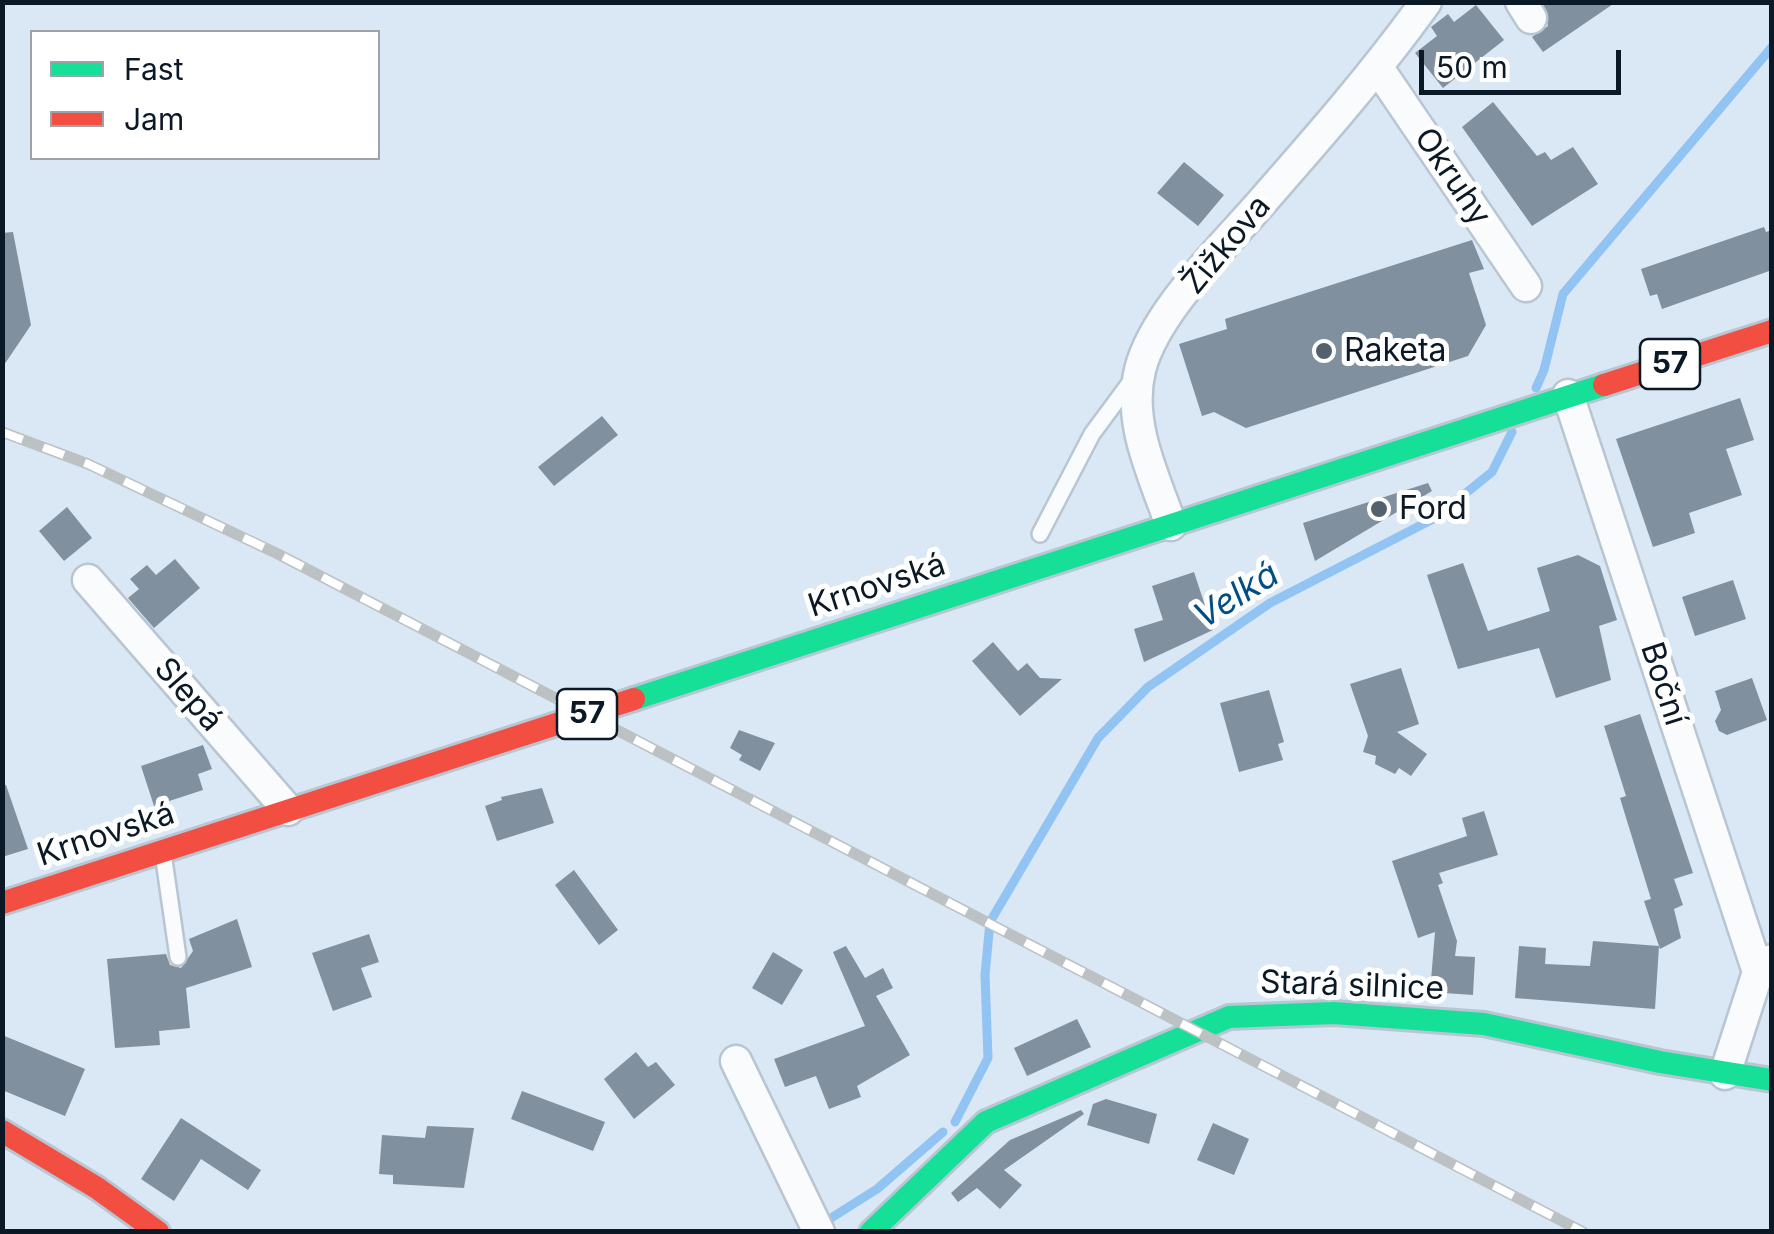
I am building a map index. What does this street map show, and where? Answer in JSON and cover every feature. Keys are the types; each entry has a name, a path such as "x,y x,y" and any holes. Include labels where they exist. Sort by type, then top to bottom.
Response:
{"main road":[{"name":"Krnovská","path":"2,903 1772,330"},
{"name":"Stará silnice","path":"871,1232 986,1122 1229,1017 1334,1013 1484,1024 1725,1074 1772,1080"},
{"path":"2,1130 158,1232"}],"street":[{"name":"Žižkova","path":"1171,525 1136,416 1140,369 1161,328 1205,268 1378,68 1426,2"},
{"name":"Okruhy","path":"1378,68 1526,286"},
{"name":"Boční","path":"1568,396 1765,966"},
{"name":"Slepá","path":"88,580 288,810"},
{"path":"1725,1074 1765,966"},
{"path":"736,1061 817,1226"}],"lane":[{"path":"1040,534 1092,434 1140,369"},
{"path":"162,851 178,956"}],"building":[{"path":"1543,2 1616,2 1543,52 1532,37 1548,26"},
{"path":"1476,5 1504,40 1443,88 1415,53 1437,36 1431,27 1448,14 1454,22"},
{"path":"1493,102 1537,156 1545,152 1551,160 1573,147 1598,184 1532,226 1462,127"},
{"path":"1184,162 1224,195 1198,226 1157,193"},
{"path":"1764,227 1766,232 1772,230 1772,270 1662,309 1657,294 1650,296 1641,269"},
{"path":"13,232 31,325 2,368 2,233"},
{"path":"1472,240 1484,269 1469,273 1486,325 1468,356 1246,428 1214,412 1202,416 1179,344 1227,329 1225,319"},
{"path":"1740,398 1754,440 1726,449 1742,495 1689,513 1695,533 1653,547 1616,439"},
{"path":"602,416 618,435 554,486 538,467"},
{"path":"1428,483 1432,491 1315,561 1303,523"},
{"path":"67,507 92,538 64,561 39,531"},
{"path":"1578,555 1600,566 1617,620 1599,626 1611,680 1556,698 1539,648 1458,669 1427,575 1463,563 1488,631 1550,611 1537,568"},
{"path":"175,559 200,588 154,628 128,598 139,589 130,579 147,565 156,575"},
{"path":"1194,572 1213,630 1144,662 1134,629 1163,620 1152,586"},
{"path":"1733,580 1746,619 1695,636 1682,597"},
{"path":"993,642 1018,671 1027,663 1040,678 1062,679 1020,716 972,661"},
{"path":"1401,668 1419,724 1397,732 1427,754 1411,776 1399,768 1395,774 1375,764 1376,756 1363,752 1368,736 1350,684"},
{"path":"1752,678 1767,720 1727,735 1719,731 1715,721 1721,710 1715,691"},
{"path":"1269,690 1284,742 1278,744 1283,760 1239,772 1220,703"},
{"path":"1640,714 1693,873 1674,879 1683,905 1674,909 1681,938 1660,949 1644,901 1651,899 1620,798 1626,796 1604,726"},
{"path":"739,730 775,743 760,771 739,760 742,755 730,748"},
{"path":"203,745 212,769 198,774 203,790 154,806 141,766"},
{"path":"2,785 6,785 28,849 2,857"},
{"path":"542,788 554,823 497,841 485,806 502,800 501,797"},
{"path":"1484,811 1498,855 1439,873 1443,883 1438,885 1457,941 1455,956 1475,957 1473,995 1430,992 1435,932 1418,938 1392,861 1467,836 1462,818"},
{"path":"574,870 618,930 599,945 555,885"},
{"path":"237,919 252,967 186,988 190,1028 159,1031 160,1045 115,1048 107,959 166,954 170,965 181,968 193,951 189,939"},
{"path":"369,934 379,962 361,968 372,997 333,1011 312,953"},
{"path":"1593,941 1659,946 1655,1009 1515,998 1519,946 1546,948 1545,964 1590,966"},
{"path":"846,946 865,978 883,968 893,988 876,996 910,1055 857,1086 861,1097 829,1109 816,1076 785,1087 774,1059 865,1026 833,952"},
{"path":"773,952 803,970 782,1005 752,988"},
{"path":"1077,1019 1091,1047 1027,1076 1014,1048"},
{"path":"2,1035 85,1069 65,1116 2,1090"},
{"path":"636,1052 648,1067 656,1062 675,1085 634,1119 604,1079"},
{"path":"522,1091 605,1122 593,1151 511,1119"},
{"path":"1106,1099 1157,1114 1149,1144 1087,1125 1093,1104"},
{"path":"1081,1110 1084,1114 1004,1170 1022,1185 1000,1209 977,1188 958,1202 951,1193 1010,1140"},
{"path":"181,1118 261,1170 248,1190 201,1159 174,1201 141,1179"},
{"path":"1213,1123 1249,1139 1234,1175 1197,1160"},
{"path":"427,1126 474,1128 464,1188 393,1184 393,1175 379,1174 382,1135 425,1138"}],"waterway":[{"name":"Velká","path":"1536,388 1563,294 1772,47"},
{"name":"Velká","path":"955,1122 988,1058 985,975 990,922 1098,738 1148,687 1270,603 1435,518 1492,472 1512,432"},
{"name":"Velká","path":"820,1225 877,1189 943,1132"}],"railway":[{"path":"2,432 88,464 278,554 1583,1232"}],"traffic: fast":[{"path":"634,699 1604,385"},
{"path":"871,1232 986,1122 1229,1017 1334,1013 1484,1024 1660,1062 1772,1080"}],"traffic: jam":[{"path":"1604,385 1772,331"},
{"path":"2,903 634,699"},
{"path":"2,1131 97,1188 158,1232"}],"place":[{"name":"Raketa","path":"1324,351"},
{"name":"Ford","path":"1379,509"}]}
